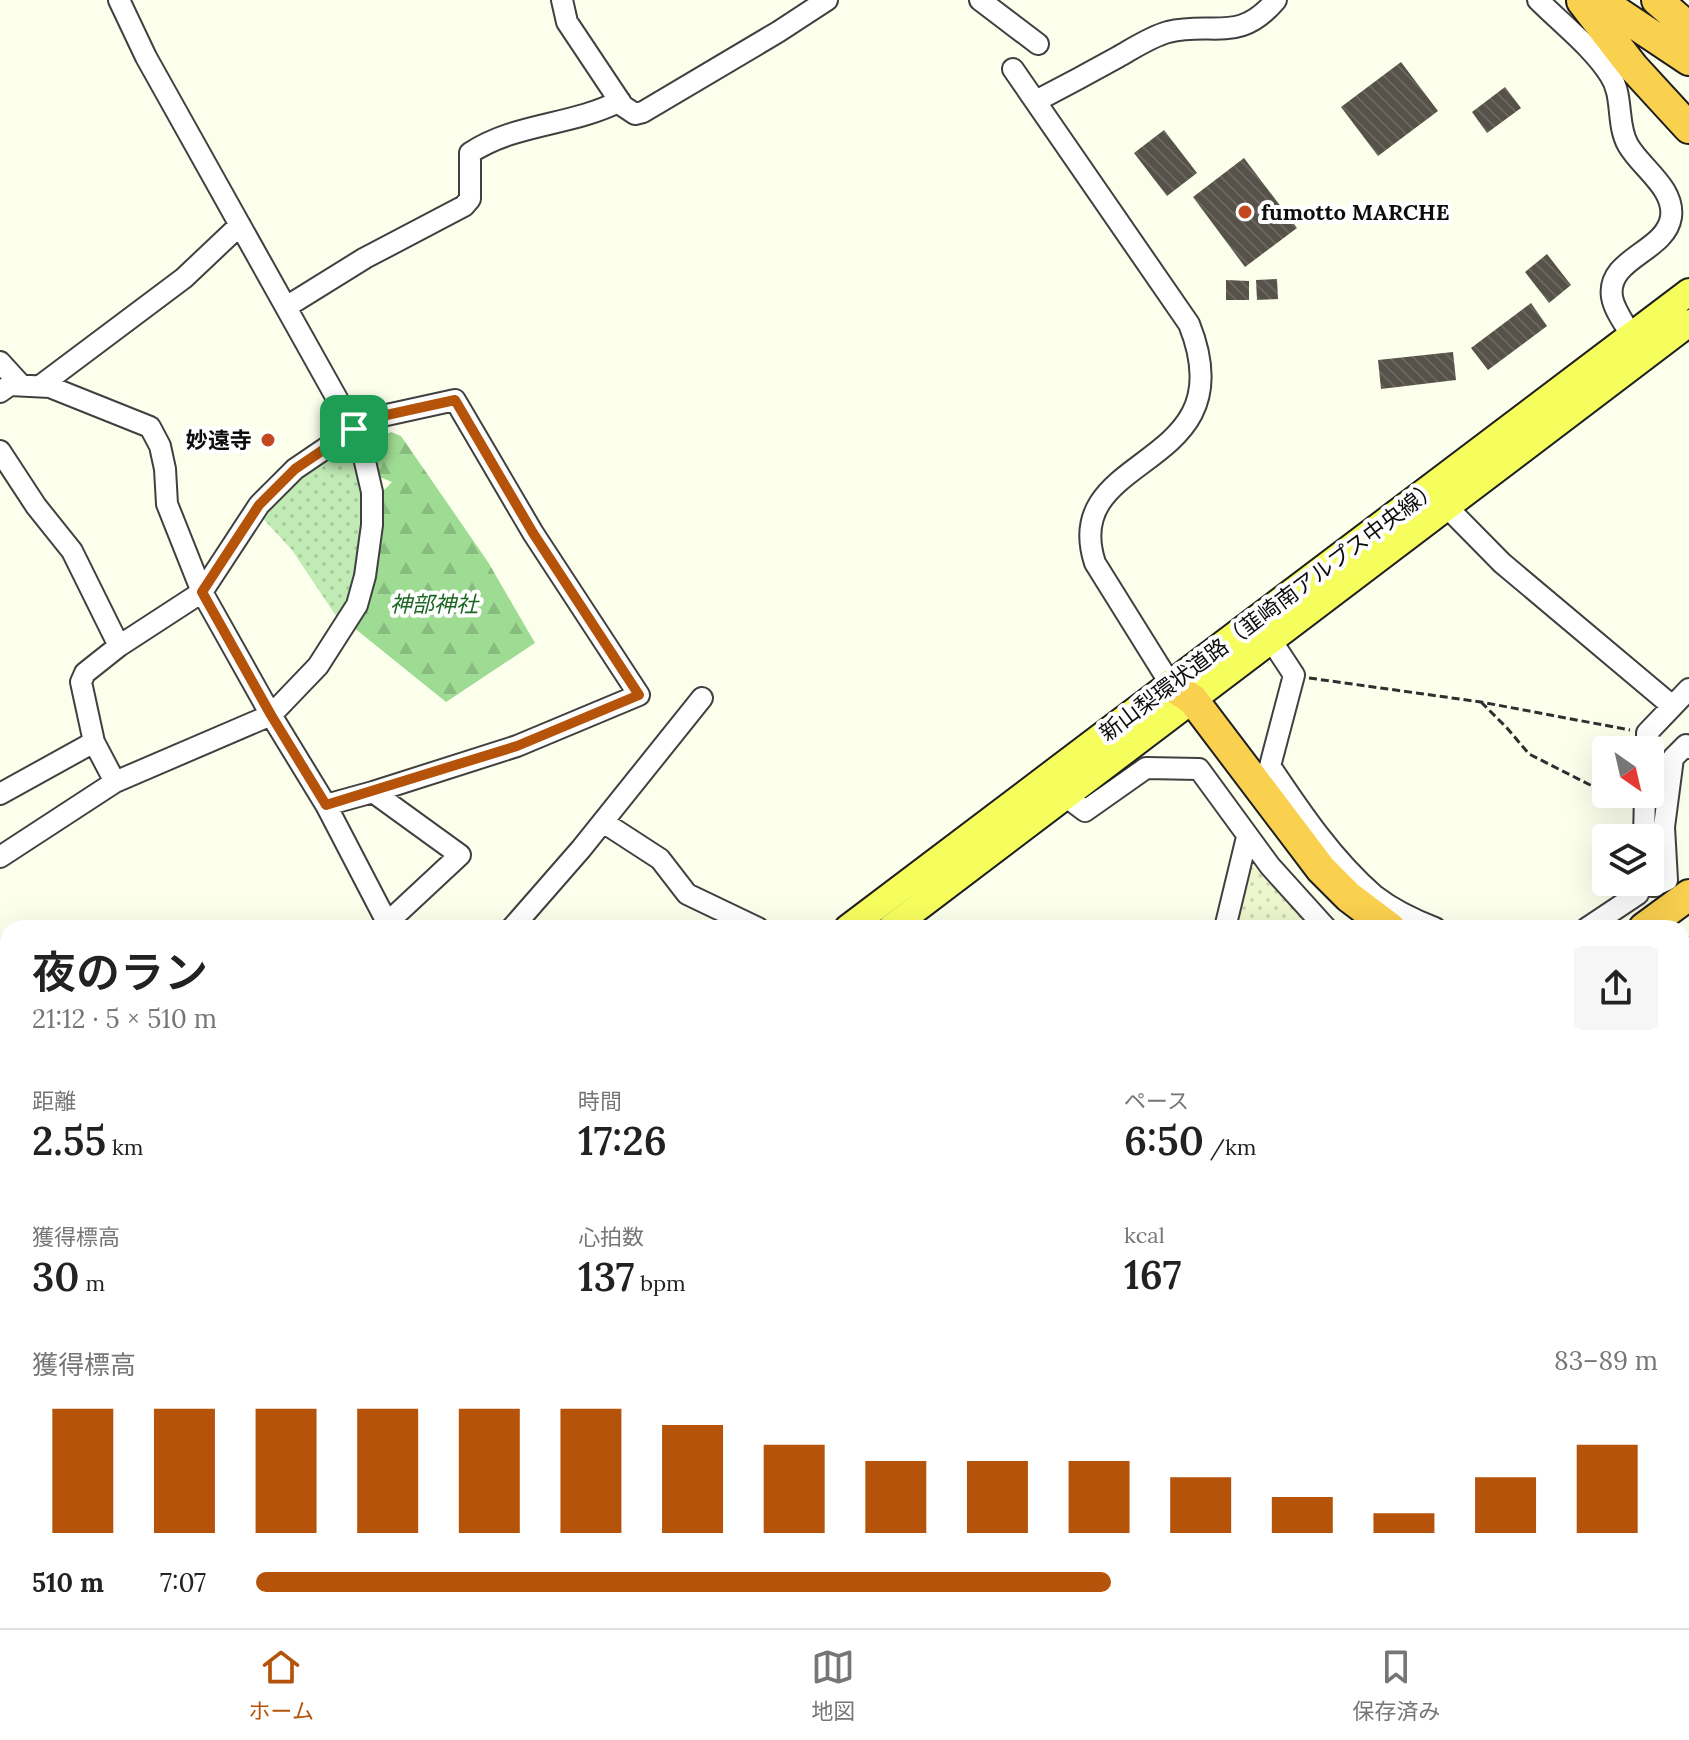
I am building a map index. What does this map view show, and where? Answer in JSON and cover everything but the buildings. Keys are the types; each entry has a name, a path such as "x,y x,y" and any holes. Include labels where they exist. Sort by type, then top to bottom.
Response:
{"highway":[{"path":"1582,0 1689,115"},
{"path":"1582,0 1633,67 1689,128"},
{"path":"1589,0 1689,100"},
{"path":"1599,0 1689,60"},
{"path":"1657,0 1689,28"},
{"path":"1181,698 1310,878 1356,920"},
{"path":"1181,698 1321,869 1349,897 1379,920"},
{"path":"1655,920 1689,895"}],"main road":[{"name":"新山梨環状道路（韮崎南アルプス中央線）","path":"859,920 990,821 1271,640 1631,335 1689,292"},
{"name":"新山梨環状道路（韮崎南アルプス中央線）","path":"904,920 1065,796 1181,698 1437,497 1689,323"}],"street":[{"path":"0,857 115,782 271,715 318,666 357,605 365,576 372,525 372,492 354,429 146,57 119,0"},
{"path":"562,0 567,22 620,101 635,114 778,32 827,0"},
{"path":"980,0 1038,44"},
{"path":"1036,101 1153,38 1177,30 1221,30 1248,24 1260,17 1276,0"},
{"path":"1538,0 1613,79 1622,130 1629,147 1663,187 1670,201 1672,216 1668,227 1660,238 1620,271 1613,282 1611,296 1631,335"},
{"path":"1013,69 1189,324 1198,347 1202,366 1201,389 1186,425 1158,453 1102,496 1090,528 1089,545 1095,563 1181,698"},
{"path":"286,307 365,258 464,206 470,199 470,153 486,143 521,130 596,113 620,101"},
{"path":"30,385 184,278 240,225"},
{"path":"0,362 30,385"},
{"path":"0,392 10,385 50,387 150,427 160,446 167,504 202,592 326,805 386,920"},
{"path":"115,782 94,742 81,682 85,673 119,646 202,592 259,505 295,469 354,429 382,416 455,400 533,533 639,695 517,746 326,805"},
{"path":"0,451 36,506 72,551 119,646"},
{"path":"1437,497 1502,563 1671,705"},
{"path":"1271,640 1294,675 1270,766 1324,841 1376,896 1416,920"},
{"path":"1651,736 1671,705 1689,689"},
{"path":"519,920 603,822 702,698"},
{"path":"0,794 94,742"},
{"path":"1664,881 1667,880 1664,827 1673,758 1686,745 1689,748"},
{"path":"1065,796 1085,811 1146,768 1199,769 1247,837 1319,920"},
{"path":"373,792 460,855 394,920"},
{"path":"848,920 990,821"},
{"path":"603,822 660,859 687,894 741,920"},
{"path":"1227,920 1247,837"},
{"path":"1599,920 1635,896"}],"path":[{"path":"1294,675 1394,692 1481,702 1622,736"},
{"path":"1481,702 1529,754 1592,786"}],"green space":[{"path":"354,429 364,459 368,553 340,622 292,550 255,510"},
{"name":"神部神社","path":"391,432 401,436 488,562 535,643 446,702 353,627 380,494 392,482 367,472 373,449"},
{"path":"1250,867 1271,875 1307,920 1236,920"}],"place":[{"name":"fumotto MARCHE","path":"1245,212"},
{"name":"妙遠寺","path":"268,440"}],"route":[{"path":"455,400 533,533 639,695 517,746 326,805 202,592 259,505 295,469 354,429 382,416 455,400"}]}
